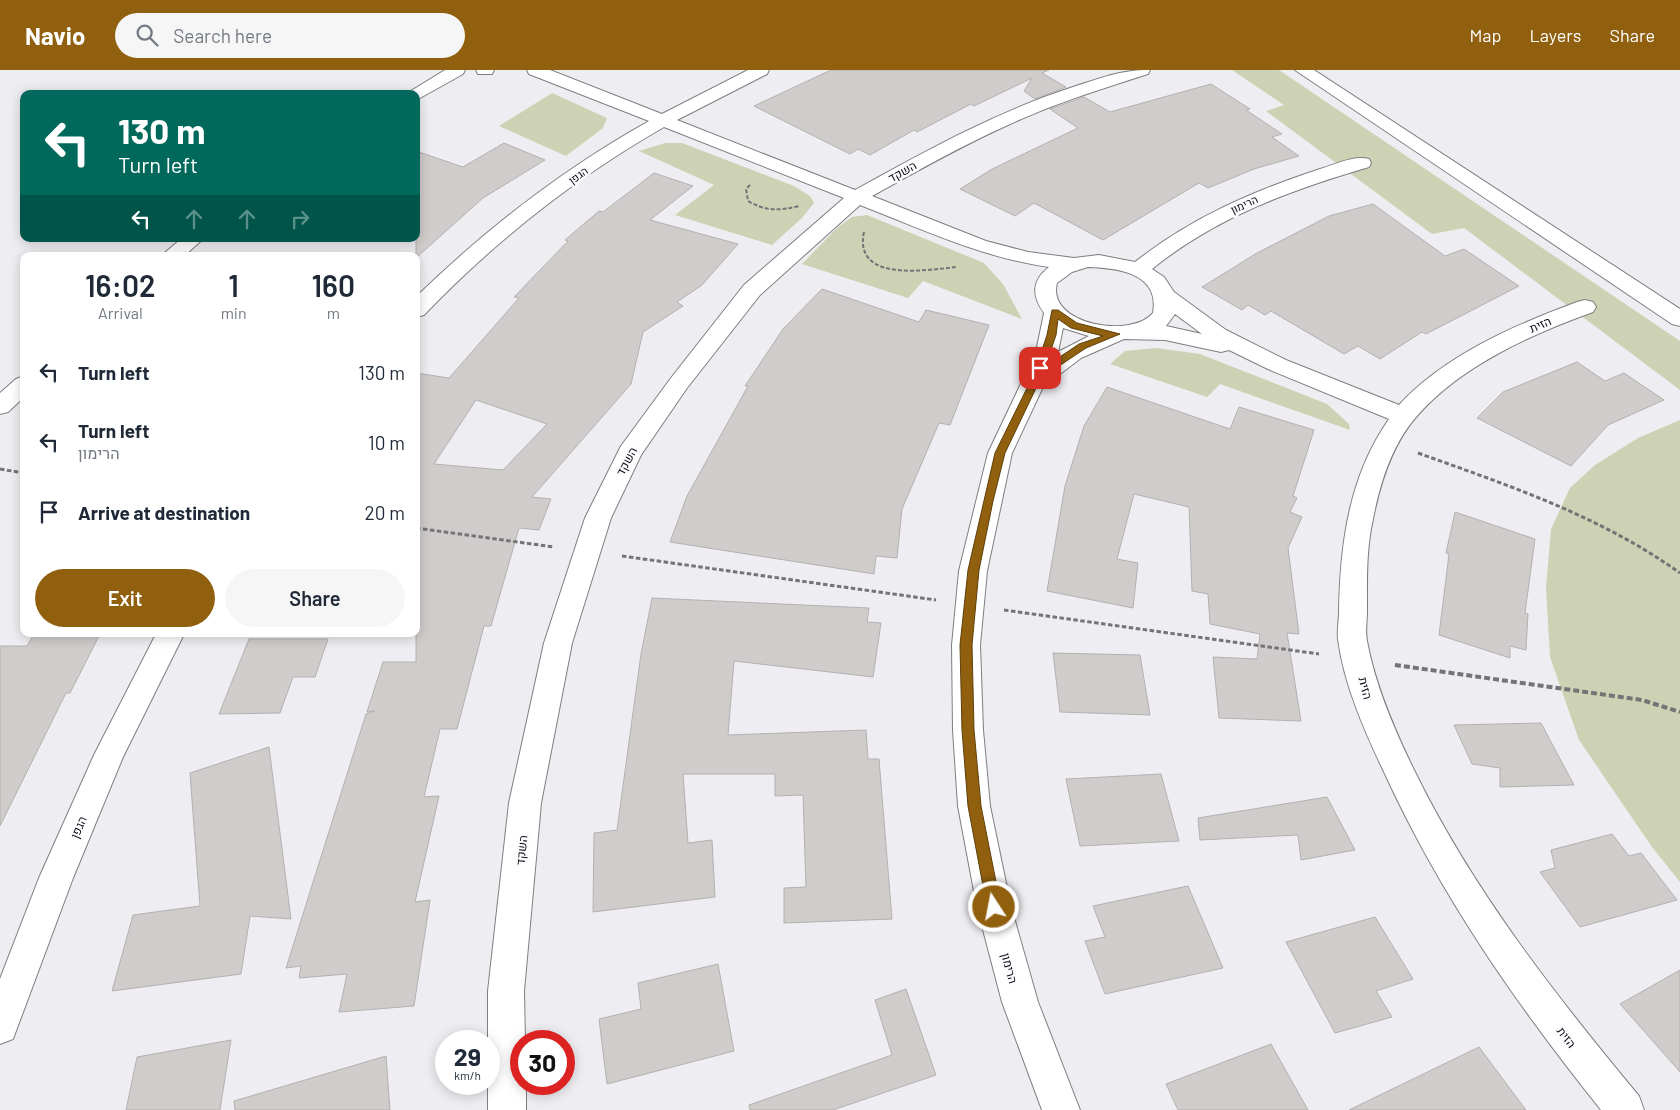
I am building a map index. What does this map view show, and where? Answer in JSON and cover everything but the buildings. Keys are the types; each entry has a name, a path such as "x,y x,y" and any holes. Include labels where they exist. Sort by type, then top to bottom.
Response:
{"street":[{"path":"420,91 457,70"},
{"path":"535,70 662,122 858,196 979,246 1013,265 1074,326 1094,332 1194,339 1254,354"},
{"name":"הגפן","path":"420,306 514,220 610,152 662,122 761,70"},
{"name":"השקד","path":"507,1110 506,991 525,803 558,643 598,518 630,452 715,335 752,290 858,196 945,148 1002,121 1060,97 1142,70"},
{"path":"1303,70 1680,319"},
{"name":"הרימון","path":"1138,270 1162,250 1228,211 1271,192 1362,163"},
{"path":"176,252 189,242"},
{"path":"979,246 1028,258 1073,264 1105,261 1138,270 1153,279 1164,295 1201,325 1254,354 1403,416"},
{"path":"1050,303 1045,286 1050,277 1060,269 1073,264"},
{"path":"1126,333 1152,325 1162,315 1166,303 1164,295"},
{"name":"הרימון","path":"1050,303 1046,352 1034,382 1000,453 975,562 966,645 968,730 974,806 994,907 1020,1002 1061,1110"},
{"name":"הזית","path":"1585,306 1526,330 1480,353 1429,392 1403,416 1388,442 1368,487 1356,535 1352,575 1353,640 1369,704 1396,769 1441,854 1503,949 1582,1058 1625,1110"},
{"name":"הרימון","path":"1034,382 1052,365 1083,346 1126,333"},
{"path":"0,406 20,388"},
{"name":"הגפן","path":"0,1026 56,878 109,755 168,637"}],"path":[{"path":"755,179 746,190 748,201 760,209 780,211 804,205"},
{"path":"864,227 862,248 870,260 883,268 911,271 963,266"},
{"path":"1388,442 1566,507 1650,549 1680,573"},
{"path":"0,469 20,472"},
{"path":"420,529 1642,700 1680,712"}],"green space":[{"path":"1232,70 1279,70 1680,341 1680,390 1464,228 1432,234 1266,111 1284,105"},
{"path":"552,93 607,118 603,128 566,156 499,126"},
{"path":"665,143 682,143 794,186 810,196 814,203 802,218 772,245 675,215 714,185 639,151"},
{"path":"867,215 984,263 1003,284 1022,319 923,281 908,298 802,264 837,228 852,217"},
{"path":"1156,348 1200,354 1327,404 1349,424 1350,430 1220,384 1207,397 1110,364 1125,351"},
{"path":"1680,420 1680,882 1652,847 1579,740 1550,657 1546,588 1551,529 1570,488 1595,465 1638,438"}],"route":[{"path":"994,907 974,806 968,730 966,645 973,570 987,501 1000,453 1034,382 1052,365 1083,346 1116,334 1094,332 1074,326 1055,312 1051,335 1040,368"}]}
